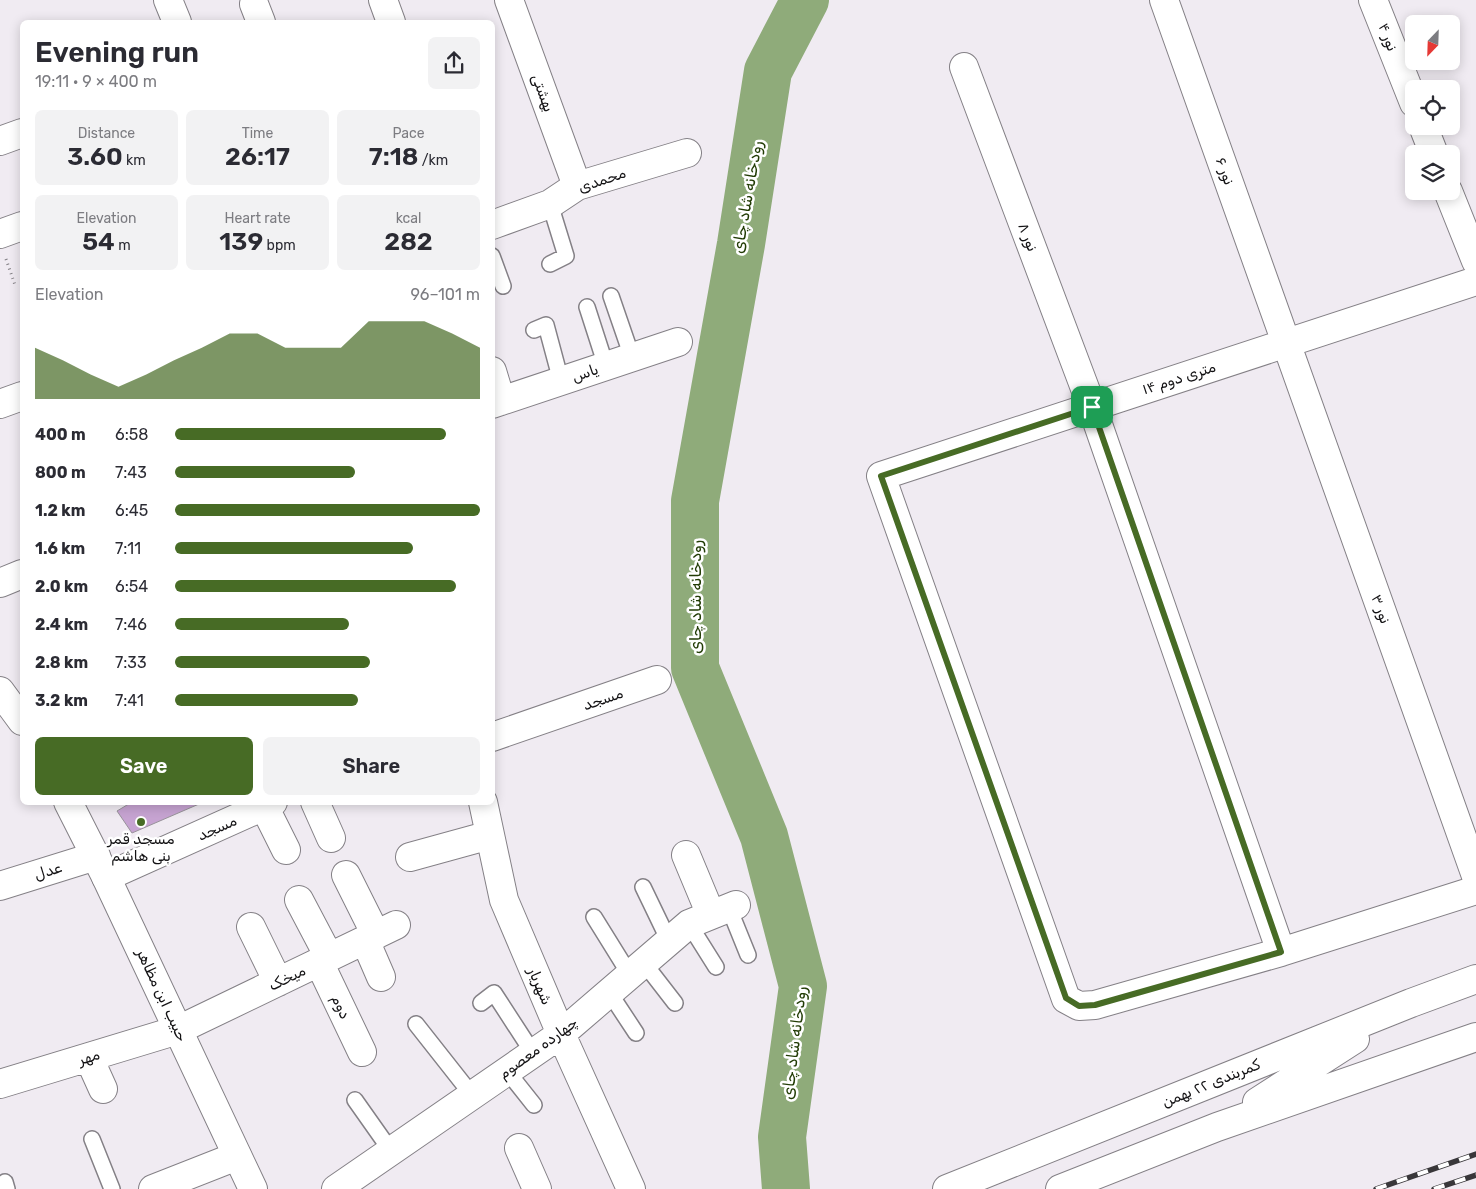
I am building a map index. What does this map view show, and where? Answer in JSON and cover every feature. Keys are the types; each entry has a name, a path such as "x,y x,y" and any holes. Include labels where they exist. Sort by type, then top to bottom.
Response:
{"street":[{"path":"168,0 176,20"},
{"path":"383,0 391,20"},
{"name":"بهشتی","path":"509,0 577,186"},
{"name":"نور ۶","path":"1164,0 1287,343"},
{"name":"نور ۴","path":"1373,0 1405,80"},
{"name":"نور ۸","path":"964,67 1092,407 1281,952"},
{"path":"0,141 20,134"},
{"name":"محمدی","path":"495,224 550,204 577,186 687,153"},
{"path":"1452,200 1476,261"},
{"path":"2,242 20,228"},
{"name":"۱۴ متری دوم","path":"1281,952 1095,1005 1079,1006 1066,998 881,476 1476,281"},
{"name":"یاس","path":"497,403 678,342"},
{"name":"نور ۳","path":"1287,343 1476,876"},
{"path":"495,390 497,403"},
{"path":"0,404 20,397"},
{"path":"0,583 20,575"},
{"name":"مسجد","path":"495,736 657,680"},
{"path":"0,691 20,718"},
{"name":"حبیب ابن مظاهر","path":"70,805 101,867 253,1189"},
{"name":"مسجد","path":"101,867 265,805"},
{"path":"268,805 286,850"},
{"path":"316,805 331,838"},
{"name":"شهریار","path":"484,805 504,900 561,1034 631,1189"},
{"path":"410,858 490,835"},
{"path":"686,855 707,919"},
{"name":"عدل","path":"0,886 101,867"},
{"path":"346,875 379,933 381,977"},
{"path":"1281,952 1476,890"},
{"name":"دوم","path":"299,900 362,1052"},
{"name":"چهارده معصوم","path":"336,1189 561,1034 637,969 707,919"},
{"path":"251,927 278,982"},
{"name":"میخک","path":"178,1030 379,933"},
{"name":"کمربندی ۲۲ بهمن","path":"948,1189 1411,1003 1476,979"},
{"path":"1217,1127 1411,1003"},
{"name":"مهر","path":"1,1082 178,1030"},
{"path":"1060,1189 1217,1127 1476,1037"},
{"path":"88,1058 103,1089"},
{"path":"519,1148 536,1189"},
{"path":"152,1189 237,1156"}],"lane":[{"path":"550,204 566,256 550,264"},
{"path":"495,264 503,286"},
{"path":"611,296 632,358"},
{"path":"587,307 606,366"},
{"path":"534,330 546,325 561,381"},
{"path":"643,887 707,919 748,955"},
{"path":"594,917 637,969 675,1004"},
{"path":"707,919 716,967"},
{"path":"609,992 636,1033"},
{"path":"481,1003 494,993 533,1053"},
{"path":"416,1024 472,1095"},
{"path":"507,1071 534,1105"},
{"path":"355,1100 391,1151"},
{"path":"92,1139 112,1189"}],"path":[{"path":"2,242 15,285"}],"building":[{"name":"مسجد قمر بنی هاشم","path":"127,805 197,805 132,833 117,811"}],"waterway":[{"name":"رودخانه شاد چای","path":"786,1189 782,1137 803,986 764,836 695,668 695,501 741,244 768,71 805,0"}],"railway":[{"path":"1376,1189 1476,1154"},
{"path":"1434,1189 1476,1175"}],"place":[{"name":"مسجد قمر بنی هاشم","path":"141,822"}],"route":[{"path":"1092,407 1281,952 1095,1005 1079,1006 1066,998 881,476 1092,407"}]}
